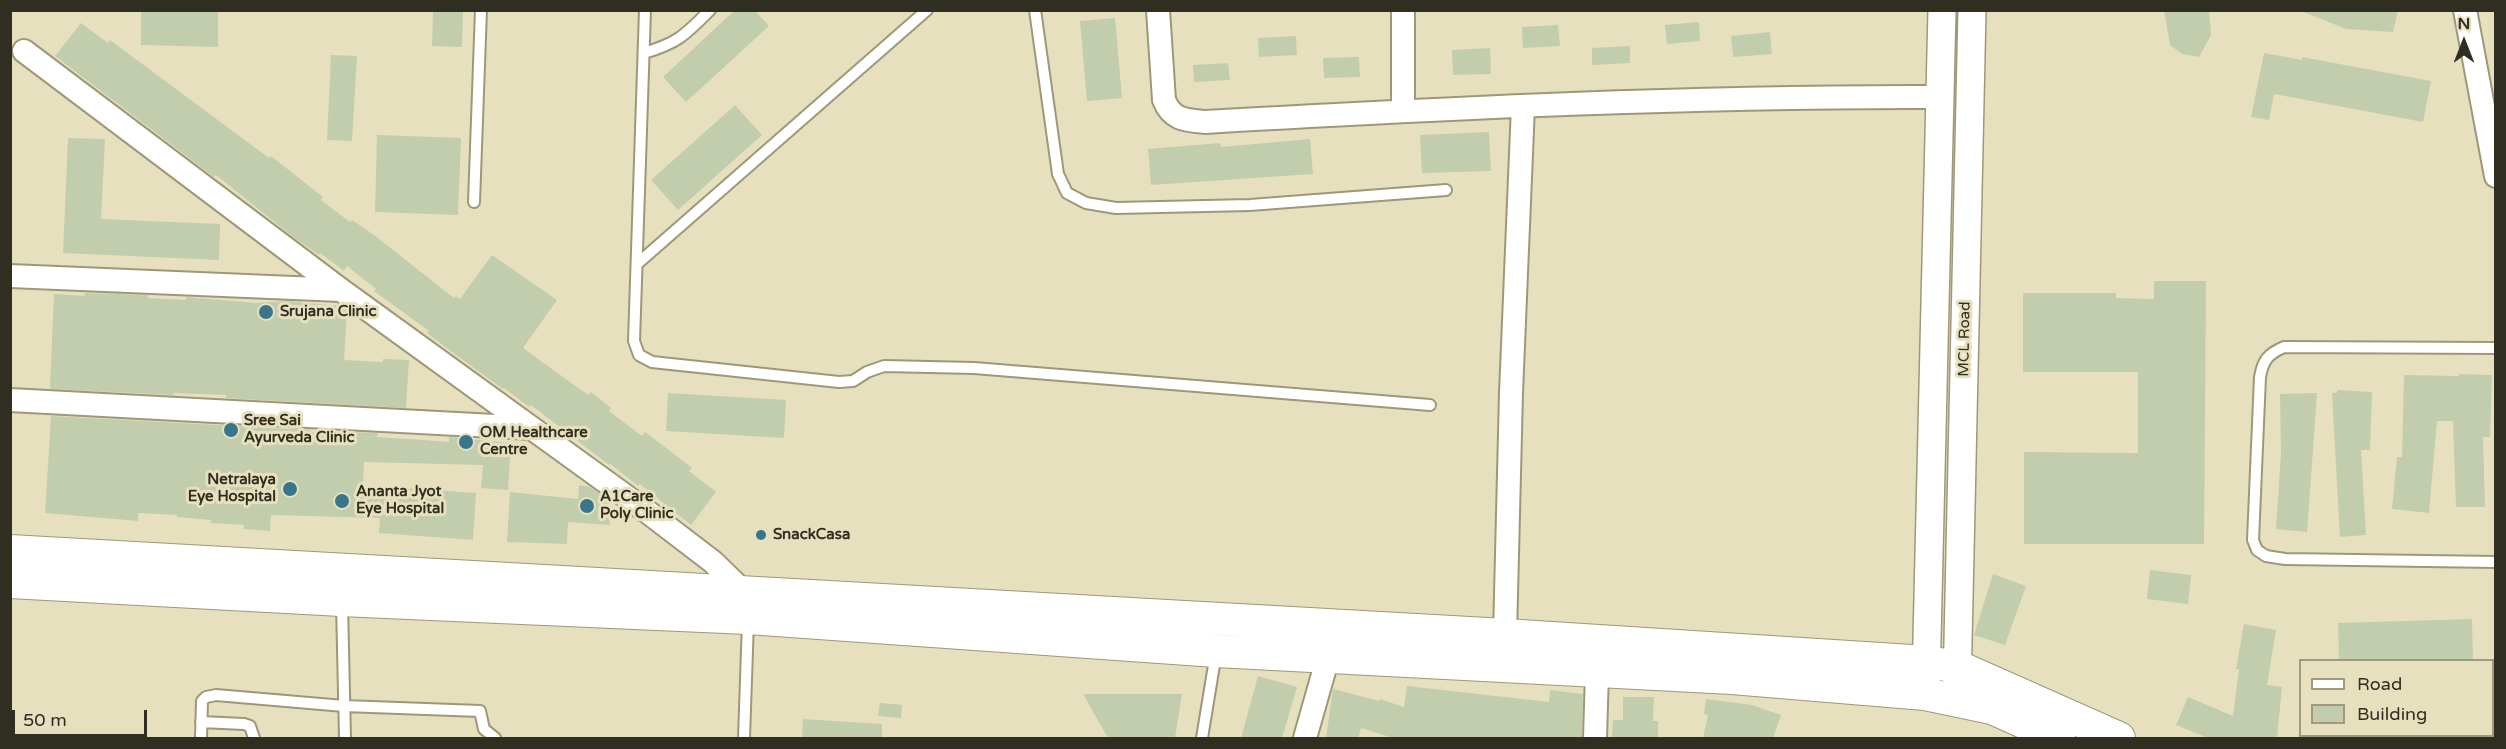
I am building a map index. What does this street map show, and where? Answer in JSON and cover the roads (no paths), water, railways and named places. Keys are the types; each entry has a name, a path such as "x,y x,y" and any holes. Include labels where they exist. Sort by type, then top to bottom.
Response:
{"main road":[{"path":"10,551 748,606 1216,651 1732,678 1925,694 1992,708 2059,738"},
{"path":"10,582 342,600 748,606 1505,635 1927,662 1959,667 2119,738"}],"street":[{"path":"1158,10 1164,100 1168,111 1178,119 1205,122 1403,111 1790,96 1940,97"},
{"path":"1403,10 1403,111"},
{"name":"MCL Road","path":"1925,694 1942,10"},
{"name":"MCL Road","path":"1956,699 1959,667 1971,10"},
{"path":"2465,10 2496,176"},
{"path":"24,51 342,290 650,513 713,562 748,606"},
{"path":"2474,57 2496,65"},
{"path":"1505,635 1511,393 1523,106"},
{"path":"10,276 342,290"},
{"path":"10,399 531,428"},
{"path":"1305,738 1328,657"},
{"path":"1595,738 1597,672"}],"lane":[{"path":"474,202 481,10"},
{"path":"645,10 634,341 639,355 652,362 839,382 853,381 867,372 884,366 974,368 1430,405"},
{"path":"644,53 670,46 688,33 710,10"},
{"path":"637,264 927,10"},
{"path":"1035,10 1058,174 1067,193 1086,203 1116,208 1250,205 1446,190"},
{"path":"2496,348 2284,347 2270,353 2263,363 2260,377 2253,540 2257,550 2266,556 2285,560 2496,562"},
{"path":"342,600 345,738"},
{"path":"744,738 748,606"},
{"path":"1202,738 1216,651"},
{"path":"201,738 202,701 216,695 344,706 480,711 484,729 495,738"},
{"path":"201,722 244,724 250,726 254,738"}],"place":[{"name":"Srujana Clinic","path":"266,312"},
{"name":"Sree Sai Ayurveda Clinic","path":"231,430"},
{"name":"OM Healthcare Centre","path":"466,442"},
{"name":"Netralaya Eye Hospital","path":"290,489"},
{"name":"Ananta Jyot Eye Hospital","path":"342,501"},
{"name":"A1Care Poly Clinic","path":"587,506"},
{"name":"SnackCasa","path":"761,535"}]}
